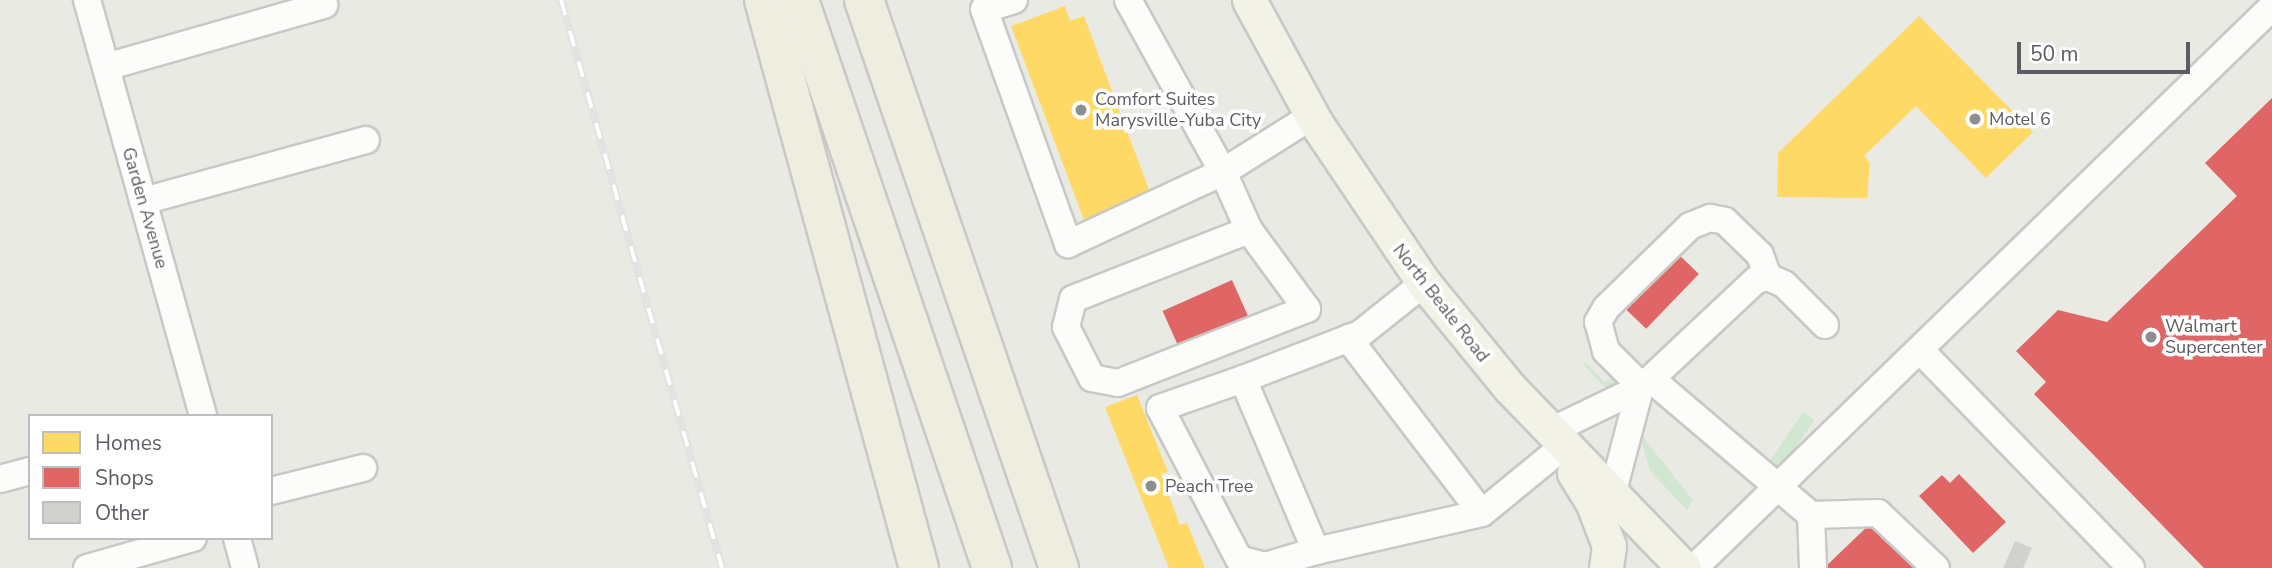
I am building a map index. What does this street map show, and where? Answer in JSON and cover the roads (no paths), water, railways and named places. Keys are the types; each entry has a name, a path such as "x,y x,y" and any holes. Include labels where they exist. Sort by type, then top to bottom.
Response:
{"highway":[{"path":"764,0 919,568"},
{"path":"799,0 992,568"},
{"path":"864,0 1059,568"}],"main road":[{"name":"North Beale Road","path":"1249,0 1312,116 1424,283 1479,354 1555,440 1684,568"},
{"path":"1555,440 1593,504 1609,546 1606,568"}],"street":[{"name":"Garden Avenue","path":"87,0 202,414"},
{"path":"1014,0 984,9 1068,244 1223,172 1312,116"},
{"path":"1128,0 1223,172 1249,230 1307,309 1118,383 1092,378 1066,327 1073,299 1249,230"},
{"path":"106,67 324,5"},
{"path":"1694,568 2272,7"},
{"path":"143,201 366,140"},
{"path":"1768,277 1760,254 1725,221 1710,218 1690,226 1606,308 1598,322 1606,351 1645,385 1811,515 1878,513 1936,568"},
{"path":"1424,283 1348,338 1160,408 1239,559 1265,566 1316,551 1482,513 1555,440 1645,385 1756,280 1768,277 1784,284 1825,325"},
{"path":"1348,338 1482,513"},
{"path":"1920,350 2131,568"},
{"path":"1243,379 1316,551"},
{"path":"1612,495 1645,385"},
{"path":"273,490 363,468"},
{"path":"0,480 28,472"},
{"path":"1811,515 1813,568"},
{"path":"86,568 186,540"},
{"path":"238,540 246,568"}],"railway":[{"path":"561,0 722,568"}],"place":[{"name":"Comfort Suites Marysville-Yuba City","path":"1081,110"},
{"name":"Motel 6","path":"1975,119"},
{"name":"Walmart Supercenter","path":"2151,337"},
{"name":"Peach Tree","path":"1151,486"}]}
